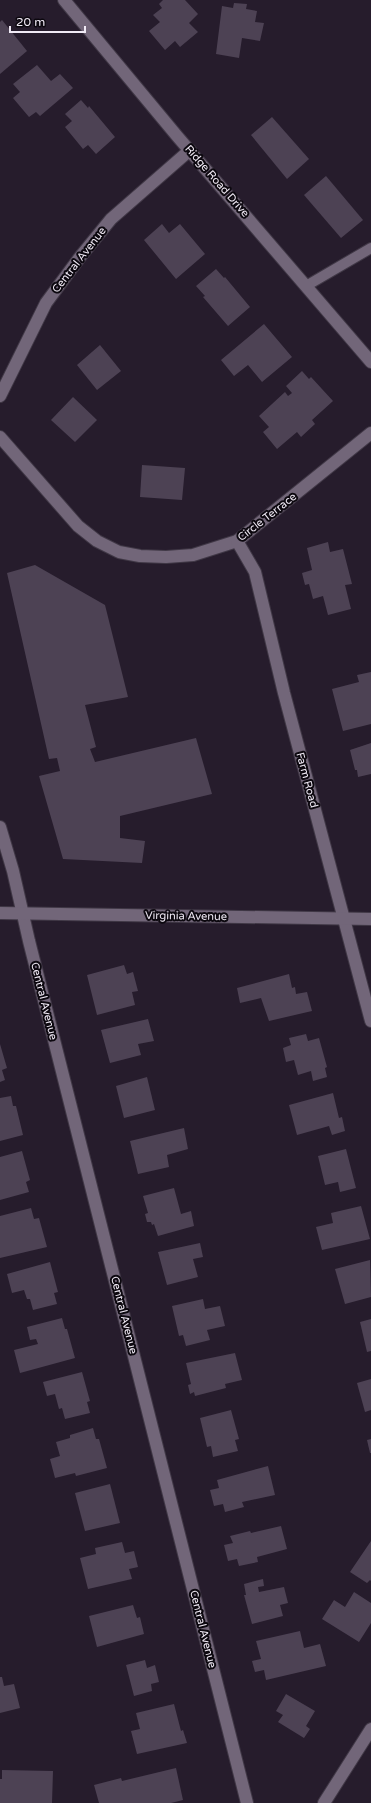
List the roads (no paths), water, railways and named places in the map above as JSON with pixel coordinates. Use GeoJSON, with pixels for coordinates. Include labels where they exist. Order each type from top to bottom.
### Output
{"type":"FeatureCollection","features":[{"type":"Feature","properties":{"kind":"street","name":"Ridge Road Drive"},"geometry":{"type":"LineString","coordinates":[[64,0],[371,362]]}},
{"type":"Feature","properties":{"kind":"street","name":"Central Avenue"},"geometry":{"type":"LineString","coordinates":[[0,396],[46,303],[80,257],[111,219],[190,150]]}},
{"type":"Feature","properties":{"kind":"street","name":"Circle Terrace"},"geometry":{"type":"LineString","coordinates":[[0,437],[78,526],[97,541],[119,552],[140,556],[166,557],[193,554],[237,541],[371,433]]}},
{"type":"Feature","properties":{"kind":"street","name":"Farm Road"},"geometry":{"type":"LineString","coordinates":[[237,541],[254,572],[371,1020]]}},
{"type":"Feature","properties":{"kind":"street","name":"Central Avenue"},"geometry":{"type":"LineString","coordinates":[[0,828],[23,913],[247,1803]]}},
{"type":"Feature","properties":{"kind":"street","name":"Virginia Avenue"},"geometry":{"type":"LineString","coordinates":[[0,913],[371,919]]}},
{"type":"Feature","properties":{"kind":"street"},"geometry":{"type":"LineString","coordinates":[[324,1803],[371,1728]]}},
{"type":"Feature","properties":{"kind":"lane"},"geometry":{"type":"LineString","coordinates":[[306,286],[371,248]]}}]}
